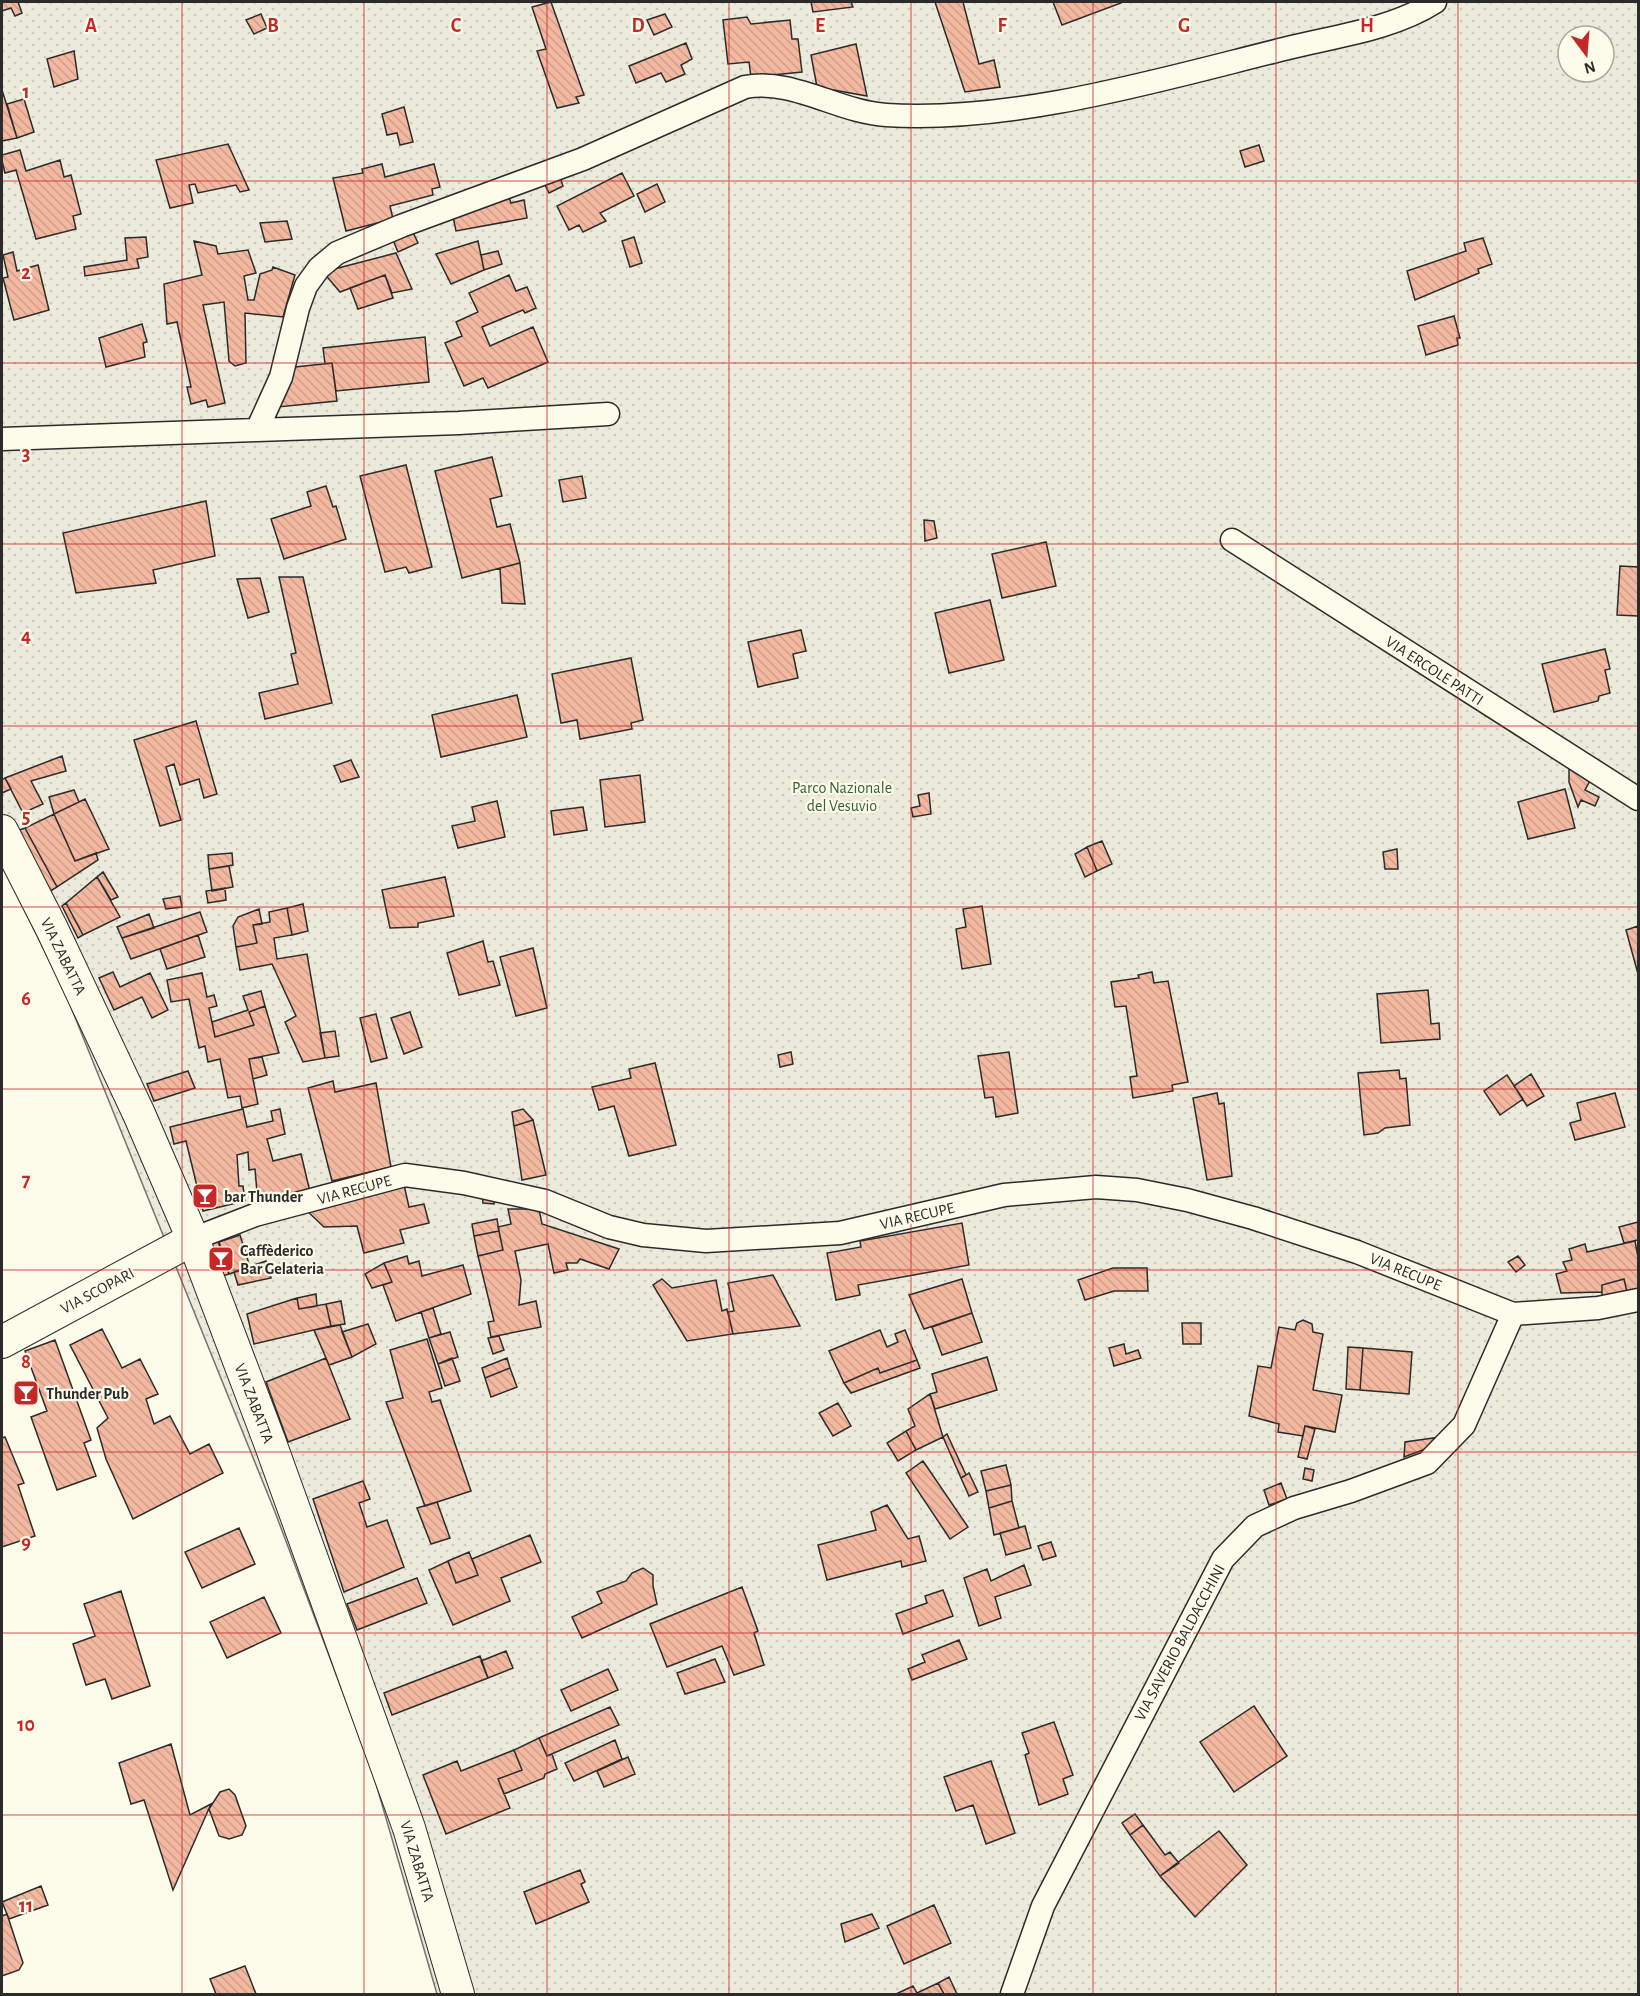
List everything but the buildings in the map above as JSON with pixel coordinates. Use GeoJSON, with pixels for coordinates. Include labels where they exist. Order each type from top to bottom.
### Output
{"type":"FeatureCollection","features":[{"type":"Feature","properties":{"kind":"street"},"geometry":{"type":"LineString","coordinates":[[257,430],[283,369],[298,308],[306,286],[319,268],[338,253],[401,226],[583,159],[730,92],[757,85],[771,86],[861,111],[884,115],[999,110],[1100,93],[1170,77],[1382,24],[1421,10],[1435,2]]}},
{"type":"Feature","properties":{"kind":"street"},"geometry":{"type":"LineString","coordinates":[[2,439],[459,423],[608,414]]}},
{"type":"Feature","properties":{"kind":"street","name":"VIA ERCOLE PATTI"},"geometry":{"type":"LineString","coordinates":[[1232,540],[1638,799]]}},
{"type":"Feature","properties":{"kind":"street","name":"VIA ZABATTA"},"geometry":{"type":"LineString","coordinates":[[2,831],[52,929],[193,1239],[273,1450],[409,1828],[458,1995]]}},
{"type":"Feature","properties":{"kind":"street","name":"VIA RECUPE"},"geometry":{"type":"LineString","coordinates":[[193,1239],[255,1215],[405,1175],[464,1184],[544,1201],[609,1227],[643,1235],[706,1241],[840,1233],[1004,1195],[1096,1187],[1137,1190],[1253,1218],[1357,1252],[1513,1314],[1598,1308],[1638,1300]]}},
{"type":"Feature","properties":{"kind":"street","name":"VIA SCOPARI"},"geometry":{"type":"LineString","coordinates":[[2,1342],[193,1239]]}},
{"type":"Feature","properties":{"kind":"street","name":"VIA SAVERIO BALDACCHINI"},"geometry":{"type":"LineString","coordinates":[[1012,1995],[1043,1906],[1223,1559],[1255,1526],[1294,1508],[1351,1491],[1427,1463],[1464,1425],[1513,1314]]}},
{"type":"Feature","properties":{"kind":"green space","name":"Parco Nazionale del Vesuvio"},"geometry":{"type":"Polygon","coordinates":[[[2,2],[1638,2],[1638,1994],[437,1994],[372,1770],[275,1512],[64,990],[2,865],[2,2]]]}},
{"type":"Feature","properties":{"kind":"place","name":"bar Thunder"},"geometry":{"type":"Point","coordinates":[205,1196]}},
{"type":"Feature","properties":{"kind":"place","name":"Caffèderico Bar Gelateria"},"geometry":{"type":"Point","coordinates":[221,1259]}},
{"type":"Feature","properties":{"kind":"place","name":"Thunder Pub"},"geometry":{"type":"Point","coordinates":[26,1393]}}]}
